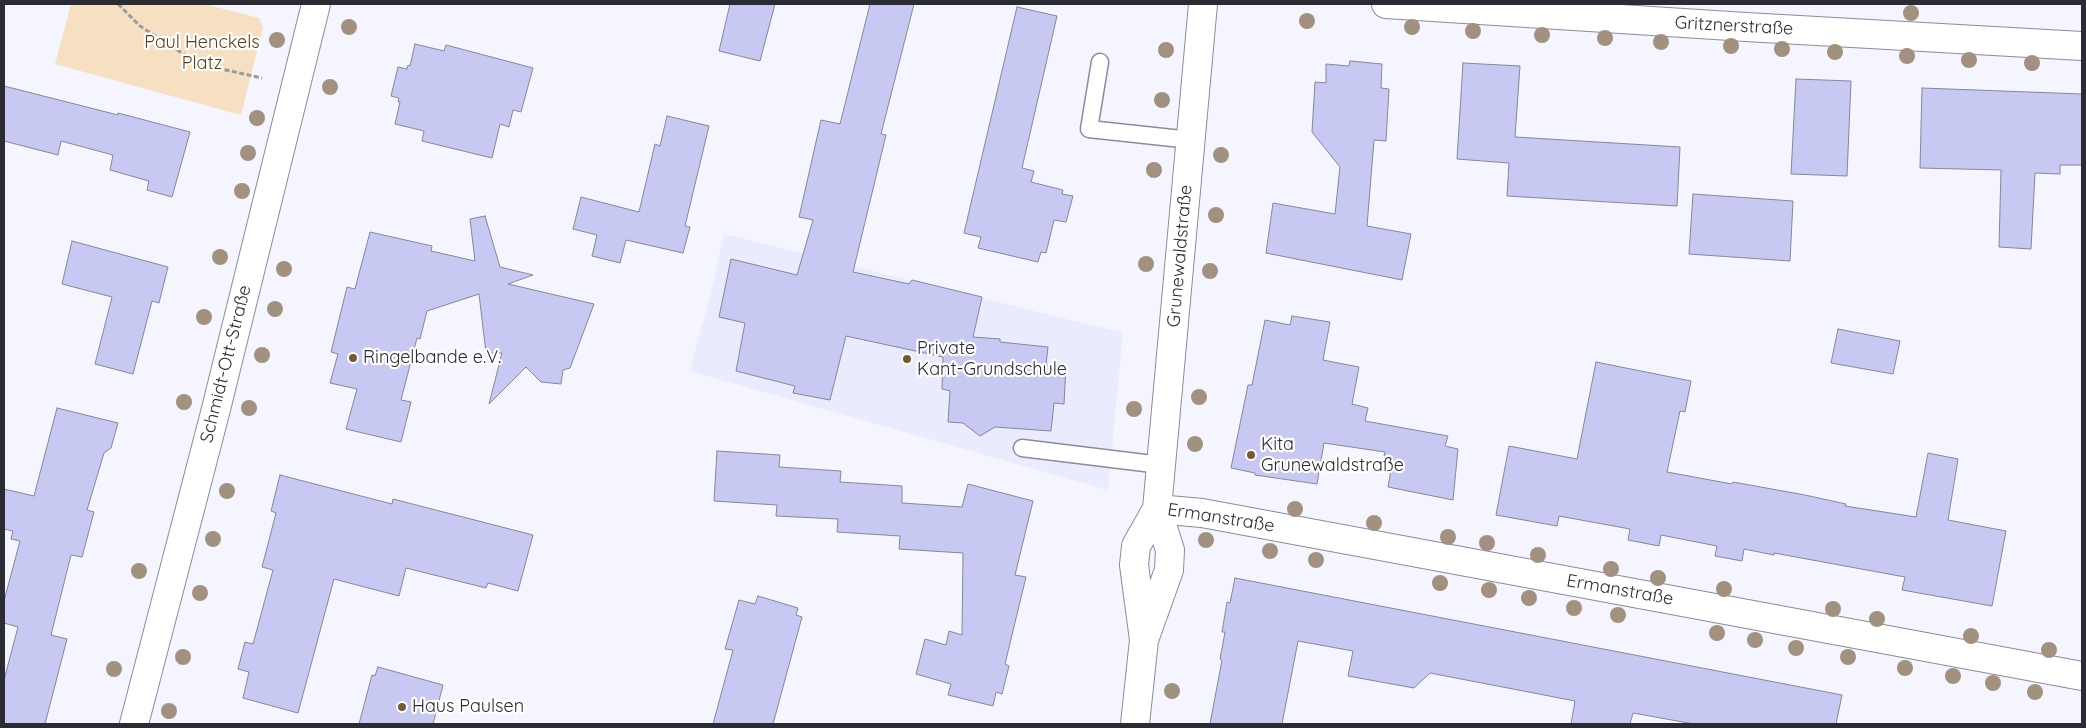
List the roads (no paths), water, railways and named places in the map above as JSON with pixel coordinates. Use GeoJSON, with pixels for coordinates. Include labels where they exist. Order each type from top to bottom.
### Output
{"type":"FeatureCollection","features":[{"type":"Feature","properties":{"kind":"street","name":"Schmidt-Ott-Straße"},"geometry":{"type":"LineString","coordinates":[[134,724],[316,4]]}},
{"type":"Feature","properties":{"kind":"street","name":"Grunewaldstraße"},"geometry":{"type":"LineString","coordinates":[[1136,724],[1144,640],[1169,570],[1170,550],[1157,508],[1203,4]]}},
{"type":"Feature","properties":{"kind":"street","name":"Gritznerstraße"},"geometry":{"type":"LineString","coordinates":[[1386,4],[2082,46]]}},
{"type":"Feature","properties":{"kind":"street","name":"Ermanstraße"},"geometry":{"type":"LineString","coordinates":[[1157,508],[1202,513],[2082,676]]}},
{"type":"Feature","properties":{"kind":"lane"},"geometry":{"type":"LineString","coordinates":[[1100,62],[1089,129],[1191,140]]}},
{"type":"Feature","properties":{"kind":"lane"},"geometry":{"type":"LineString","coordinates":[[1022,448],[1160,466]]}},
{"type":"Feature","properties":{"kind":"place","name":"Ringelbande e.V."},"geometry":{"type":"Point","coordinates":[353,358]}},
{"type":"Feature","properties":{"kind":"place","name":"Private Kant-Grundschule"},"geometry":{"type":"Point","coordinates":[907,359]}},
{"type":"Feature","properties":{"kind":"place","name":"Kita Grunewaldstraße"},"geometry":{"type":"Point","coordinates":[1251,455]}},
{"type":"Feature","properties":{"kind":"place","name":"Haus Paulsen"},"geometry":{"type":"Point","coordinates":[402,707]}},
{"type":"Feature","properties":{"kind":"park label","name":"Paul Henckels Platz"},"geometry":{"type":"Point","coordinates":[202,53]}}]}
